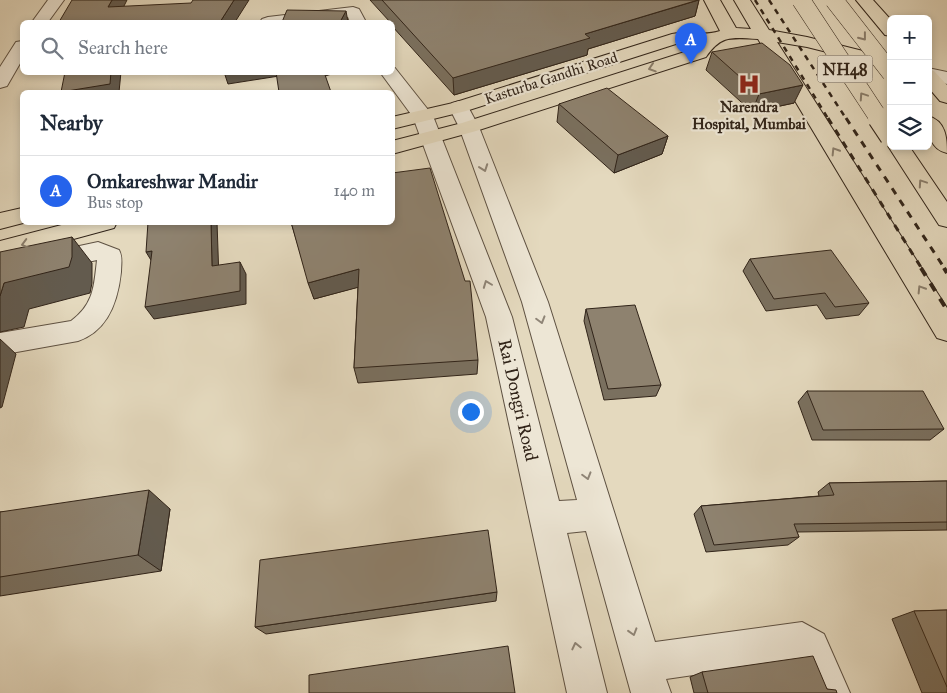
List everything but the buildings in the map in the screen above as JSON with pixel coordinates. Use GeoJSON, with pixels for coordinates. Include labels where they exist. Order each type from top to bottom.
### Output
{"type":"FeatureCollection","features":[{"type":"Feature","properties":{"kind":"main road","name":"NH48"},"geometry":{"type":"LineString","coordinates":[[801,0],[887,130]]}},
{"type":"Feature","properties":{"kind":"main road","name":"NH48"},"geometry":{"type":"LineString","coordinates":[[834,0],[887,68]]}},
{"type":"Feature","properties":{"kind":"main road"},"geometry":{"type":"LineString","coordinates":[[864,0],[887,26]]}},
{"type":"Feature","properties":{"kind":"main road"},"geometry":{"type":"LineString","coordinates":[[715,4],[751,16],[807,42],[887,62]]}},
{"type":"Feature","properties":{"kind":"main road"},"geometry":{"type":"LineString","coordinates":[[715,4],[730,33]]}},
{"type":"Feature","properties":{"kind":"main road"},"geometry":{"type":"LineString","coordinates":[[395,146],[428,127],[700,53],[709,40],[730,33],[751,16]]}},
{"type":"Feature","properties":{"kind":"main road"},"geometry":{"type":"LineString","coordinates":[[751,16],[947,330]]}},
{"type":"Feature","properties":{"kind":"main road"},"geometry":{"type":"LineString","coordinates":[[932,79],[947,97]]}},
{"type":"Feature","properties":{"kind":"main road"},"geometry":{"type":"LineString","coordinates":[[395,123],[428,127]]}},
{"type":"Feature","properties":{"kind":"main road"},"geometry":{"type":"LineString","coordinates":[[932,127],[947,147]]}},
{"type":"Feature","properties":{"kind":"main road"},"geometry":{"type":"LineString","coordinates":[[901,150],[947,219]]}},
{"type":"Feature","properties":{"kind":"main road"},"geometry":{"type":"LineString","coordinates":[[0,221],[20,216]]}},
{"type":"Feature","properties":{"kind":"main road"},"geometry":{"type":"LineString","coordinates":[[0,250],[95,225]]}},
{"type":"Feature","properties":{"kind":"street"},"geometry":{"type":"LineString","coordinates":[[41,20],[56,0]]}},
{"type":"Feature","properties":{"kind":"street"},"geometry":{"type":"LineString","coordinates":[[285,20],[353,12],[357,20]]}},
{"type":"Feature","properties":{"kind":"street"},"geometry":{"type":"LineString","coordinates":[[0,82],[20,51]]}},
{"type":"Feature","properties":{"kind":"street","name":"Rai Dongri Road"},"geometry":{"type":"LineString","coordinates":[[390,75],[428,127],[499,317],[587,693]]}},
{"type":"Feature","properties":{"kind":"street"},"geometry":{"type":"LineString","coordinates":[[932,75],[947,78]]}},
{"type":"Feature","properties":{"kind":"street"},"geometry":{"type":"LineString","coordinates":[[464,117],[535,302],[647,678],[802,641],[811,647],[830,693]]}},
{"type":"Feature","properties":{"kind":"street"},"geometry":{"type":"LineString","coordinates":[[0,272],[98,251],[110,256],[104,301],[90,323],[78,330],[0,344]]}},
{"type":"Feature","properties":{"kind":"street"},"geometry":{"type":"LineString","coordinates":[[546,519],[598,514]]}},
{"type":"Feature","properties":{"kind":"railway"},"geometry":{"type":"LineString","coordinates":[[755,0],[829,120]]}},
{"type":"Feature","properties":{"kind":"railway"},"geometry":{"type":"LineString","coordinates":[[769,0],[847,120]]}},
{"type":"Feature","properties":{"kind":"railway"},"geometry":{"type":"LineString","coordinates":[[828,118],[922,269]]}},
{"type":"Feature","properties":{"kind":"railway"},"geometry":{"type":"LineString","coordinates":[[846,118],[945,269]]}},
{"type":"Feature","properties":{"kind":"railway"},"geometry":{"type":"LineString","coordinates":[[921,268],[947,310]]}},
{"type":"Feature","properties":{"kind":"railway"},"geometry":{"type":"LineString","coordinates":[[944,268],[947,273]]}},
{"type":"Feature","properties":{"kind":"place","name":"Omkareshwar Mandir"},"geometry":{"type":"Point","coordinates":[691,64]}},
{"type":"Feature","properties":{"kind":"place","name":"Narendra Hospital, Mumbai"},"geometry":{"type":"Point","coordinates":[749,84]}}]}
